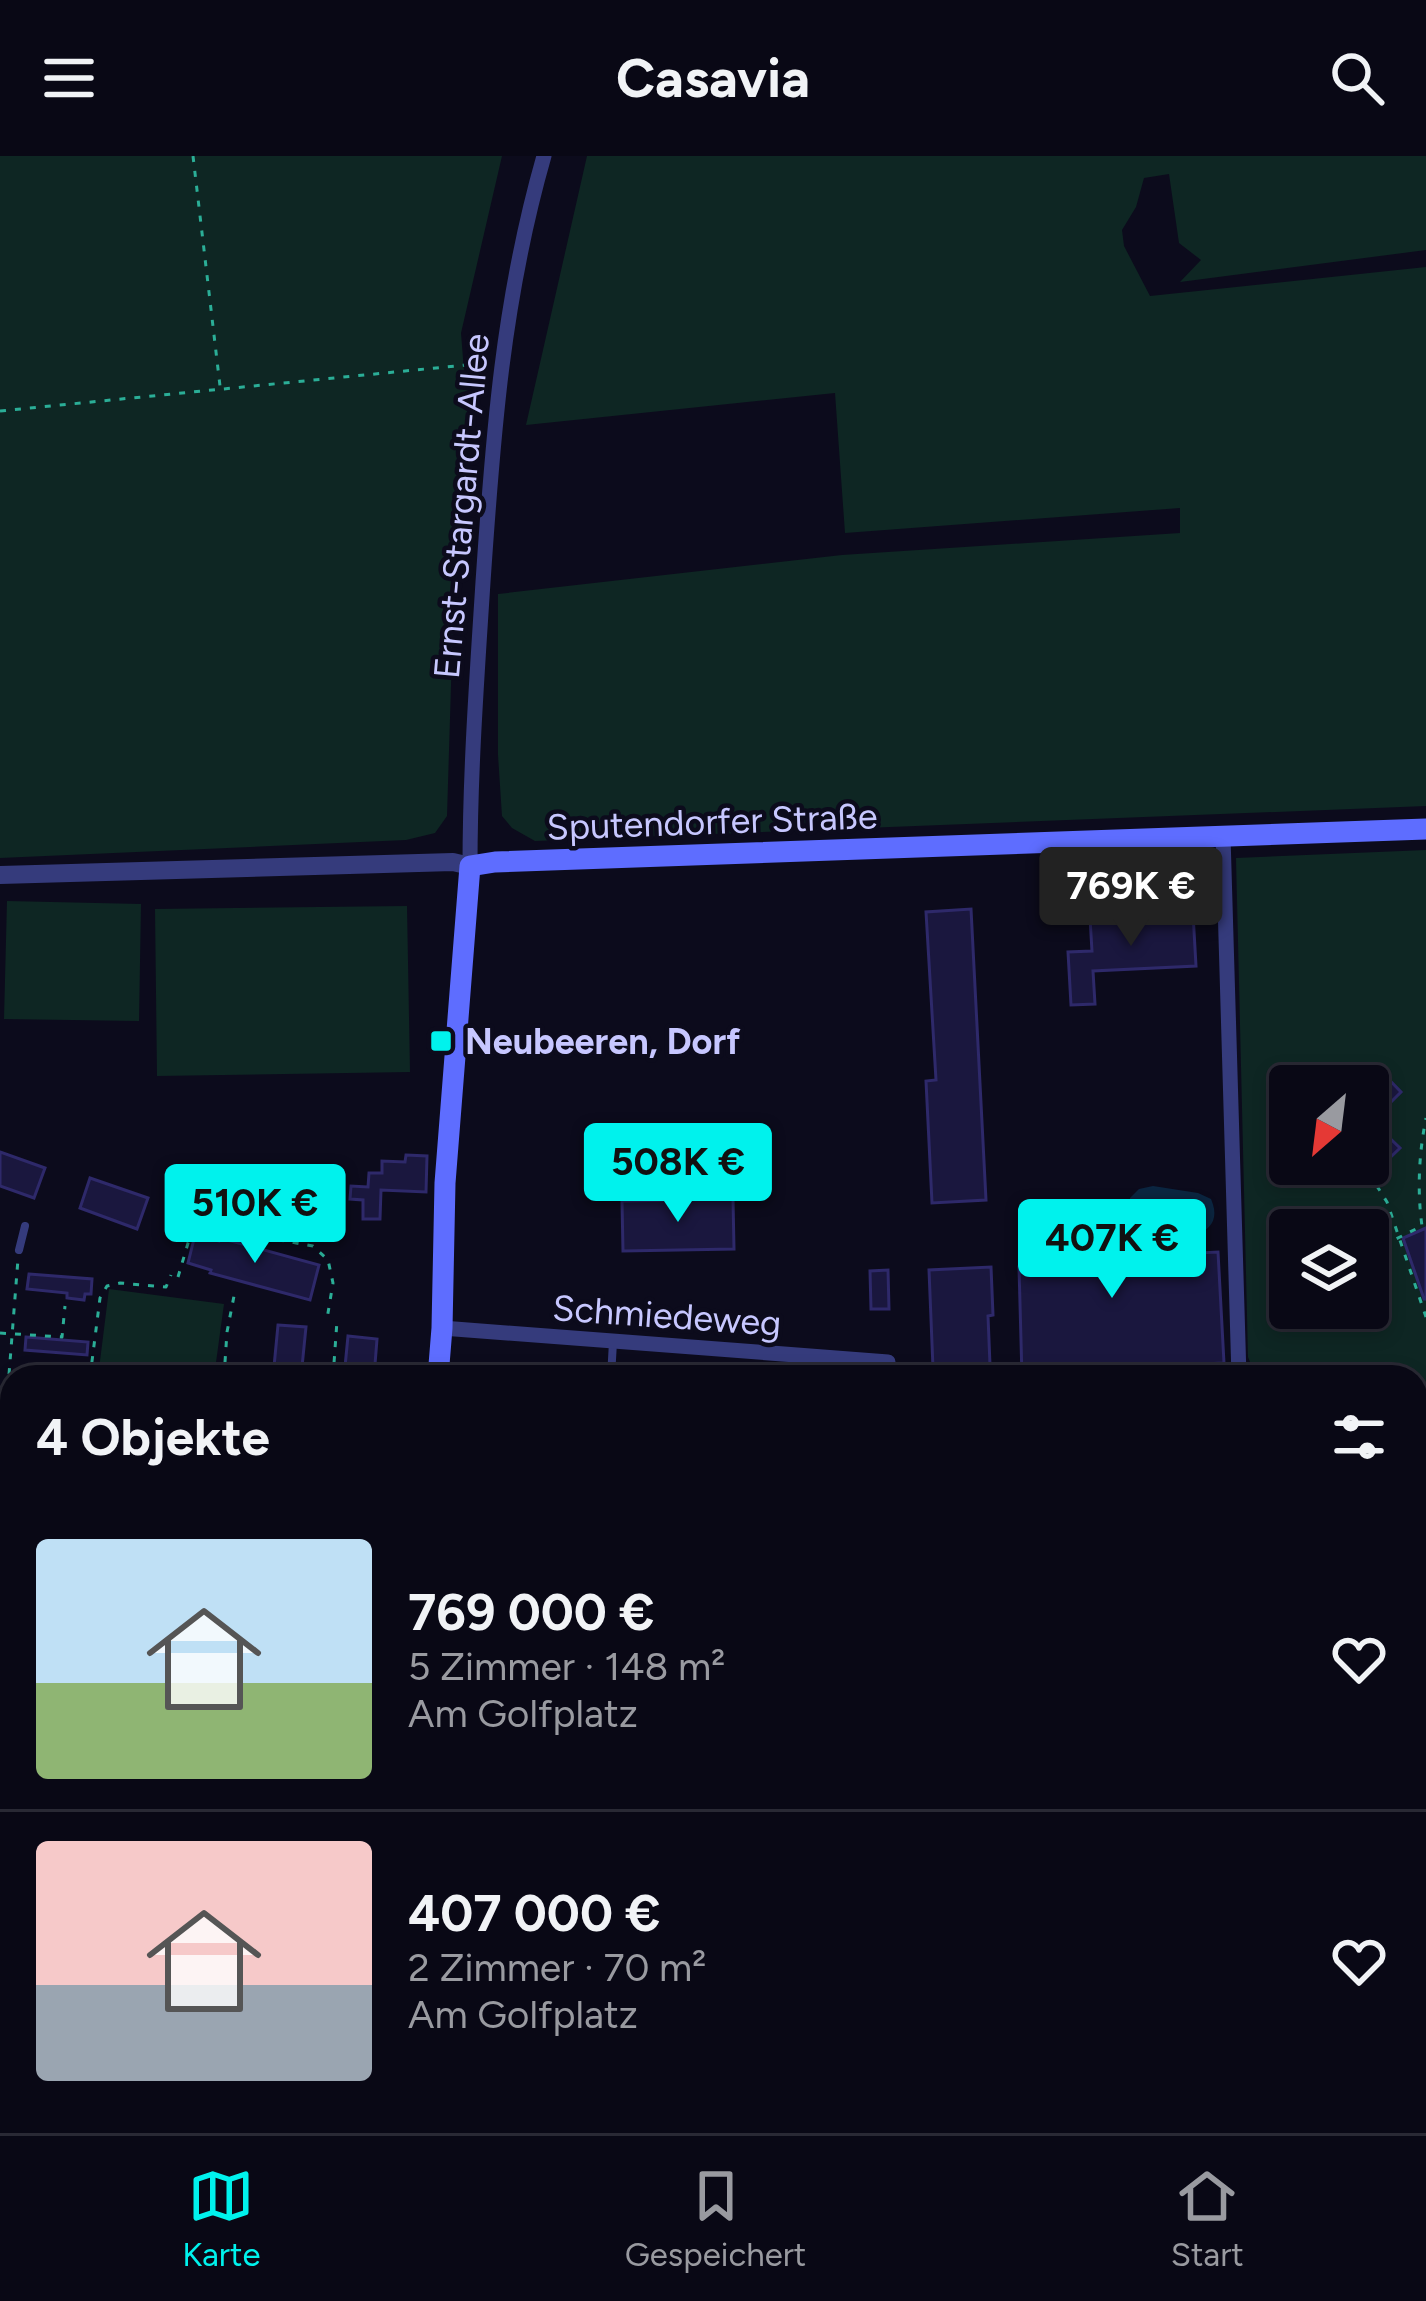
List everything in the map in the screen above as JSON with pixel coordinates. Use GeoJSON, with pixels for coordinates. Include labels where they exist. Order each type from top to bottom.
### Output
{"type":"FeatureCollection","features":[{"type":"Feature","properties":{"kind":"main road","name":"Sputendorfer Straße"},"geometry":{"type":"LineString","coordinates":[[470,866],[1426,829]]}},
{"type":"Feature","properties":{"kind":"main road"},"geometry":{"type":"LineString","coordinates":[[439,1365],[446,1184],[470,866]]}},
{"type":"Feature","properties":{"kind":"street","name":"Ernst-Stargardt-Allee"},"geometry":{"type":"LineString","coordinates":[[470,866],[474,734],[500,364],[516,262],[544,156]]}},
{"type":"Feature","properties":{"kind":"street"},"geometry":{"type":"LineString","coordinates":[[1223,836],[1239,1365]]}},
{"type":"Feature","properties":{"kind":"street","name":"Sputendorfer Straße"},"geometry":{"type":"LineString","coordinates":[[0,874],[453,862],[470,866]]}},
{"type":"Feature","properties":{"kind":"street","name":"Schmiedeweg"},"geometry":{"type":"LineString","coordinates":[[442,1328],[888,1362]]}},
{"type":"Feature","properties":{"kind":"lane"},"geometry":{"type":"LineString","coordinates":[[19,1250],[26,1226]]}},
{"type":"Feature","properties":{"kind":"lane"},"geometry":{"type":"LineString","coordinates":[[612,1365],[613,1341]]}},
{"type":"Feature","properties":{"kind":"path"},"geometry":{"type":"LineString","coordinates":[[193,156],[220,388]]}},
{"type":"Feature","properties":{"kind":"path"},"geometry":{"type":"LineString","coordinates":[[0,410],[500,364]]}},
{"type":"Feature","properties":{"kind":"path"},"geometry":{"type":"LineString","coordinates":[[1389,1242],[1422,1226],[1419,1185],[1426,1118]]}},
{"type":"Feature","properties":{"kind":"path"},"geometry":{"type":"LineString","coordinates":[[1376,1185],[1387,1202],[1426,1317]]}},
{"type":"Feature","properties":{"kind":"path"},"geometry":{"type":"LineString","coordinates":[[164,1299],[191,1232],[206,1227],[313,1246],[328,1260],[333,1283],[327,1319]]}},
{"type":"Feature","properties":{"kind":"path"},"geometry":{"type":"LineString","coordinates":[[9,1365],[19,1250]]}},
{"type":"Feature","properties":{"kind":"path"},"geometry":{"type":"LineString","coordinates":[[92,1365],[100,1298],[107,1286],[166,1287]]}},
{"type":"Feature","properties":{"kind":"path"},"geometry":{"type":"LineString","coordinates":[[225,1365],[234,1296]]}},
{"type":"Feature","properties":{"kind":"path"},"geometry":{"type":"LineString","coordinates":[[0,1333],[62,1337],[65,1306]]}},
{"type":"Feature","properties":{"kind":"path"},"geometry":{"type":"LineString","coordinates":[[334,1365],[337,1321]]}},
{"type":"Feature","properties":{"kind":"green space"},"geometry":{"type":"Polygon","coordinates":[[[0,156],[502,156],[461,333],[469,393],[454,588],[447,816],[435,833],[406,840],[0,858],[0,156]]]}},
{"type":"Feature","properties":{"kind":"green space"},"geometry":{"type":"Polygon","coordinates":[[[587,156],[1426,156],[1426,250],[1180,282],[1201,260],[1179,243],[1169,174],[1144,178],[1136,207],[1122,230],[1124,246],[1150,296],[1426,267],[1426,806],[535,841],[512,828],[502,816],[498,755],[498,594],[842,555],[1180,533],[1180,508],[845,533],[835,393],[526,425],[587,156]]]}},
{"type":"Feature","properties":{"kind":"green space"},"geometry":{"type":"Polygon","coordinates":[[[1426,850],[1426,1365],[1251,1365],[1236,858],[1426,850]]]}},
{"type":"Feature","properties":{"kind":"green space"},"geometry":{"type":"Polygon","coordinates":[[[7,901],[141,904],[139,1021],[4,1019],[7,901]]]}},
{"type":"Feature","properties":{"kind":"green space"},"geometry":{"type":"Polygon","coordinates":[[[407,906],[410,1072],[157,1076],[155,909],[407,906]]]}},
{"type":"Feature","properties":{"kind":"green space"},"geometry":{"type":"Polygon","coordinates":[[[109,1289],[224,1304],[216,1365],[100,1365],[109,1289]]]}},
{"type":"Feature","properties":{"kind":"water"},"geometry":{"type":"Polygon","coordinates":[[[1153,1186],[1211,1199],[1210,1226],[1186,1237],[1144,1232],[1131,1213],[1130,1198],[1139,1189],[1153,1186]]]}},
{"type":"Feature","properties":{"kind":"building"},"geometry":{"type":"Polygon","coordinates":[[[971,909],[986,1200],[932,1203],[926,1081],[936,1080],[926,912],[971,909]]]}},
{"type":"Feature","properties":{"kind":"building"},"geometry":{"type":"Polygon","coordinates":[[[1193,913],[1196,966],[1093,971],[1095,1004],[1071,1005],[1068,952],[1092,951],[1090,918],[1193,913]]]}},
{"type":"Feature","properties":{"kind":"building"},"geometry":{"type":"Polygon","coordinates":[[[1389,1080],[1401,1092],[1389,1104],[1389,1080]]]}},
{"type":"Feature","properties":{"kind":"building"},"geometry":{"type":"Polygon","coordinates":[[[1389,1137],[1400,1148],[1389,1159],[1389,1137]]]}},
{"type":"Feature","properties":{"kind":"building"},"geometry":{"type":"Polygon","coordinates":[[[0,1152],[45,1168],[34,1198],[0,1186],[0,1152]]]}},
{"type":"Feature","properties":{"kind":"building"},"geometry":{"type":"Polygon","coordinates":[[[406,1155],[427,1156],[426,1192],[381,1190],[380,1219],[363,1219],[363,1200],[350,1199],[351,1186],[368,1187],[369,1173],[382,1173],[382,1161],[405,1162],[406,1155]]]}},
{"type":"Feature","properties":{"kind":"building"},"geometry":{"type":"Polygon","coordinates":[[[90,1178],[148,1198],[137,1229],[80,1208],[90,1178]]]}},
{"type":"Feature","properties":{"kind":"building"},"geometry":{"type":"Polygon","coordinates":[[[733,1199],[734,1249],[623,1251],[622,1201],[733,1199]]]}},
{"type":"Feature","properties":{"kind":"building"},"geometry":{"type":"Polygon","coordinates":[[[1112,1202],[1114,1257],[1218,1252],[1224,1363],[1022,1365],[1019,1267],[1028,1267],[1026,1213],[1055,1212],[1054,1204],[1112,1202]]]}},
{"type":"Feature","properties":{"kind":"building"},"geometry":{"type":"Polygon","coordinates":[[[1426,1228],[1426,1299],[1424,1299],[1403,1238],[1426,1228]]]}},
{"type":"Feature","properties":{"kind":"building"},"geometry":{"type":"Polygon","coordinates":[[[195,1235],[319,1265],[310,1300],[188,1263],[195,1235]]]}},
{"type":"Feature","properties":{"kind":"building"},"geometry":{"type":"Polygon","coordinates":[[[991,1267],[990,1365],[933,1365],[929,1270],[991,1267]]]}},
{"type":"Feature","properties":{"kind":"building"},"geometry":{"type":"Polygon","coordinates":[[[888,1270],[889,1309],[871,1309],[870,1271],[888,1270]]]}},
{"type":"Feature","properties":{"kind":"building"},"geometry":{"type":"Polygon","coordinates":[[[29,1274],[92,1279],[91,1294],[85,1294],[84,1300],[67,1298],[67,1293],[27,1289],[29,1274]]]}},
{"type":"Feature","properties":{"kind":"building"},"geometry":{"type":"Polygon","coordinates":[[[278,1325],[306,1327],[302,1365],[274,1365],[278,1325]]]}},
{"type":"Feature","properties":{"kind":"building"},"geometry":{"type":"Polygon","coordinates":[[[348,1336],[377,1339],[375,1365],[345,1365],[348,1336]]]}},
{"type":"Feature","properties":{"kind":"building"},"geometry":{"type":"Polygon","coordinates":[[[26,1337],[88,1342],[87,1355],[25,1350],[26,1337]]]}},
{"type":"Feature","properties":{"kind":"place","name":"Neubeeren, Dorf"},"geometry":{"type":"Point","coordinates":[441,1041]}}]}
